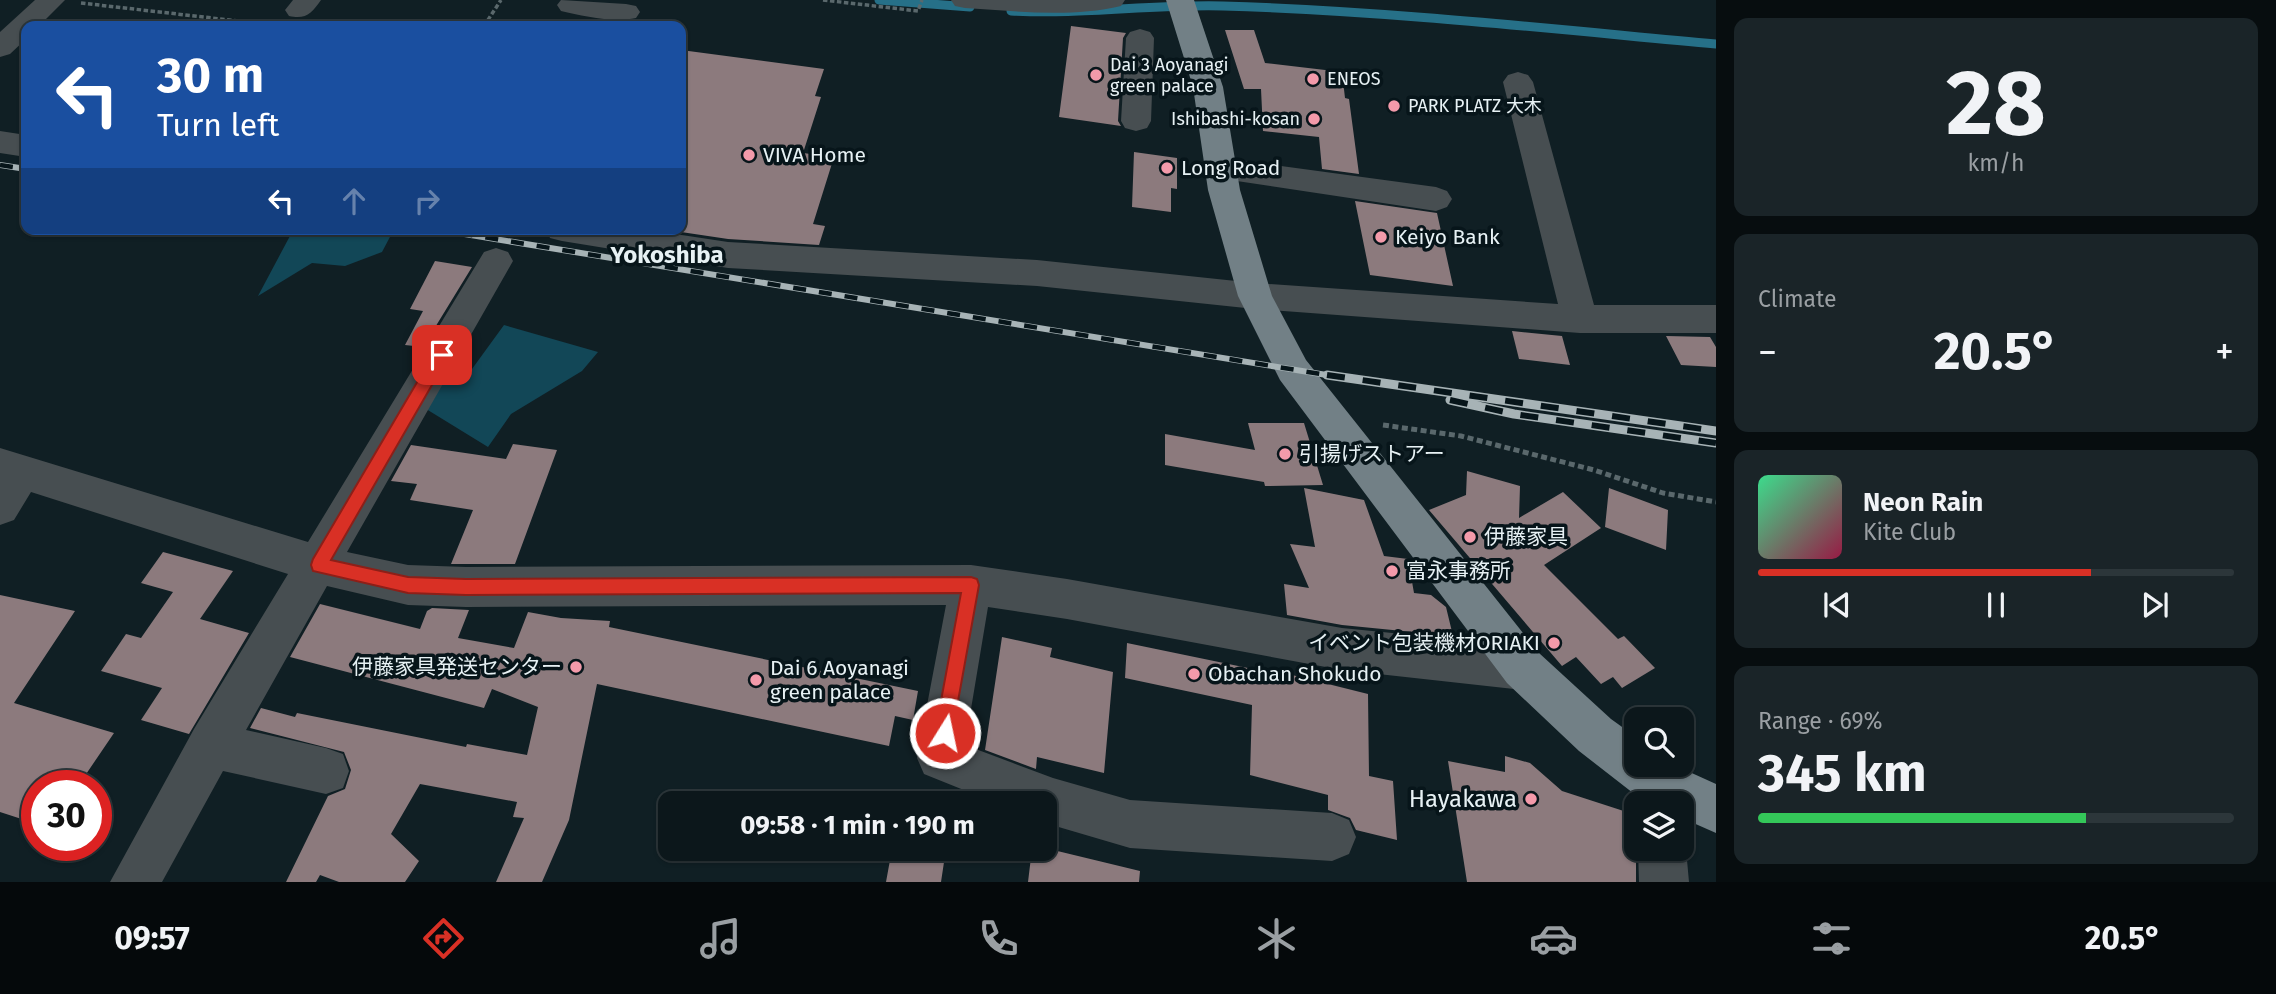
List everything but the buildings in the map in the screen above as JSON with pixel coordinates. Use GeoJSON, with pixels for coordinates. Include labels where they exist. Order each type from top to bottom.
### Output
{"type":"FeatureCollection","features":[{"type":"Feature","properties":{"kind":"main road"},"geometry":{"type":"LineString","coordinates":[[1180,0],[1208,86],[1224,190],[1255,296],[1293,370],[1523,668],[1658,791]]}},
{"type":"Feature","properties":{"kind":"main road"},"geometry":{"type":"LineString","coordinates":[[1694,803],[1716,809]]}},
{"type":"Feature","properties":{"kind":"street"},"geometry":{"type":"LineString","coordinates":[[965,0],[1054,5],[1111,0]]}},
{"type":"Feature","properties":{"kind":"street"},"geometry":{"type":"LineString","coordinates":[[34,21],[60,1]]}},
{"type":"Feature","properties":{"kind":"street"},"geometry":{"type":"LineString","coordinates":[[570,5],[626,13]]}},
{"type":"Feature","properties":{"kind":"street"},"geometry":{"type":"LineString","coordinates":[[0,48],[21,32]]}},
{"type":"Feature","properties":{"kind":"street"},"geometry":{"type":"LineString","coordinates":[[1136,121],[1140,38]]}},
{"type":"Feature","properties":{"kind":"street"},"geometry":{"type":"LineString","coordinates":[[1518,82],[1580,319]]}},
{"type":"Feature","properties":{"kind":"street"},"geometry":{"type":"LineString","coordinates":[[0,142],[21,145]]}},
{"type":"Feature","properties":{"kind":"street"},"geometry":{"type":"LineString","coordinates":[[1221,169],[1436,199]]}},
{"type":"Feature","properties":{"kind":"street"},"geometry":{"type":"LineString","coordinates":[[600,235],[728,255],[1037,273],[1255,296],[1580,319],[1716,319]]}},
{"type":"Feature","properties":{"kind":"street"},"geometry":{"type":"LineString","coordinates":[[135,882],[211,745],[496,261]]}},
{"type":"Feature","properties":{"kind":"street"},"geometry":{"type":"LineString","coordinates":[[0,508],[10,469],[319,565],[408,585],[971,585],[1067,599],[1342,649],[1523,668]]}},
{"type":"Feature","properties":{"kind":"street"},"geometry":{"type":"LineString","coordinates":[[971,585],[940,758],[1053,802],[1130,824],[1332,837]]}},
{"type":"Feature","properties":{"kind":"street"},"geometry":{"type":"LineString","coordinates":[[211,745],[326,771]]}},
{"type":"Feature","properties":{"kind":"street"},"geometry":{"type":"LineString","coordinates":[[1663,861],[1664,882]]}},
{"type":"Feature","properties":{"kind":"path"},"geometry":{"type":"LineString","coordinates":[[487,21],[501,0]]}},
{"type":"Feature","properties":{"kind":"path"},"geometry":{"type":"LineString","coordinates":[[823,0],[918,11],[922,0]]}},
{"type":"Feature","properties":{"kind":"path"},"geometry":{"type":"LineString","coordinates":[[60,1],[230,21]]}},
{"type":"Feature","properties":{"kind":"path"},"geometry":{"type":"LineString","coordinates":[[1330,418],[1461,436],[1594,470],[1663,493],[1716,502]]}},
{"type":"Feature","properties":{"kind":"shaded area"},"geometry":{"type":"Polygon","coordinates":[[[290,235],[391,235],[382,252],[345,266],[312,263],[258,296],[290,235]]]}},
{"type":"Feature","properties":{"kind":"shaded area"},"geometry":{"type":"Polygon","coordinates":[[[504,325],[598,352],[582,371],[511,414],[488,447],[418,404],[445,367],[472,369],[504,325]]]}},
{"type":"Feature","properties":{"kind":"waterway"},"geometry":{"type":"LineString","coordinates":[[879,0],[970,7]]}},
{"type":"Feature","properties":{"kind":"waterway"},"geometry":{"type":"LineString","coordinates":[[1011,11],[1064,12],[1196,6],[1285,8],[1470,21],[1716,44]]}},
{"type":"Feature","properties":{"kind":"railway"},"geometry":{"type":"LineString","coordinates":[[0,165],[21,168]]}},
{"type":"Feature","properties":{"kind":"railway"},"geometry":{"type":"LineString","coordinates":[[471,235],[1339,377]]}},
{"type":"Feature","properties":{"kind":"railway"},"geometry":{"type":"LineString","coordinates":[[1327,375],[1716,431]]}},
{"type":"Feature","properties":{"kind":"railway"},"geometry":{"type":"LineString","coordinates":[[1450,400],[1514,414],[1716,443]]}},
{"type":"Feature","properties":{"kind":"place","name":"Dai 3 Aoyanagi green palace"},"geometry":{"type":"Point","coordinates":[1096,75]}},
{"type":"Feature","properties":{"kind":"place","name":"ENEOS"},"geometry":{"type":"Point","coordinates":[1313,79]}},
{"type":"Feature","properties":{"kind":"place","name":"PARK PLATZ 大木"},"geometry":{"type":"Point","coordinates":[1394,106]}},
{"type":"Feature","properties":{"kind":"place","name":"Ishibashi-kosan"},"geometry":{"type":"Point","coordinates":[1314,119]}},
{"type":"Feature","properties":{"kind":"place","name":"VIVA Home"},"geometry":{"type":"Point","coordinates":[749,155]}},
{"type":"Feature","properties":{"kind":"place","name":"Long Road"},"geometry":{"type":"Point","coordinates":[1167,168]}},
{"type":"Feature","properties":{"kind":"place","name":"Keiyo Bank"},"geometry":{"type":"Point","coordinates":[1381,237]}},
{"type":"Feature","properties":{"kind":"place","name":"引揚げストアー"},"geometry":{"type":"Point","coordinates":[1285,454]}},
{"type":"Feature","properties":{"kind":"place","name":"伊藤家具"},"geometry":{"type":"Point","coordinates":[1470,537]}},
{"type":"Feature","properties":{"kind":"place","name":"富永事務所"},"geometry":{"type":"Point","coordinates":[1392,571]}},
{"type":"Feature","properties":{"kind":"place","name":"イベント包装機材ORIAKI"},"geometry":{"type":"Point","coordinates":[1554,643]}},
{"type":"Feature","properties":{"kind":"place","name":"伊藤家具発送センター"},"geometry":{"type":"Point","coordinates":[576,667]}},
{"type":"Feature","properties":{"kind":"place","name":"Obachan Shokudo"},"geometry":{"type":"Point","coordinates":[1194,674]}},
{"type":"Feature","properties":{"kind":"place","name":"Dai 6 Aoyanagi green palace"},"geometry":{"type":"Point","coordinates":[756,680]}},
{"type":"Feature","properties":{"kind":"place","name":"Hayakawa"},"geometry":{"type":"Point","coordinates":[1531,799]}},
{"type":"Feature","properties":{"kind":"district","name":"Yokoshiba"},"geometry":{"type":"Point","coordinates":[667,255]}},
{"type":"Feature","properties":{"kind":"route"},"geometry":{"type":"LineString","coordinates":[[442,355],[319,565],[408,585],[466,587],[971,585],[945,733]]}}]}
